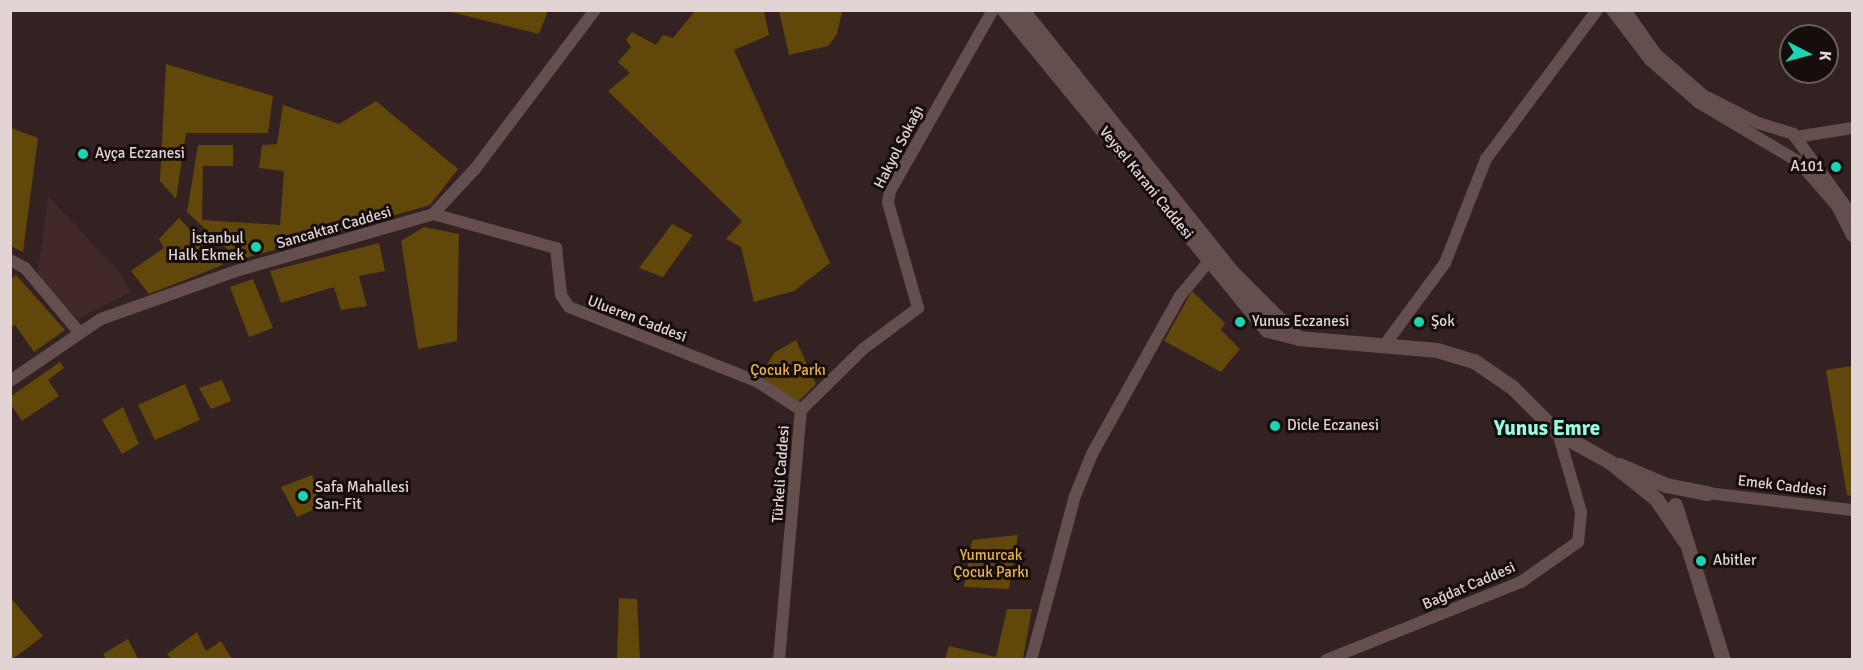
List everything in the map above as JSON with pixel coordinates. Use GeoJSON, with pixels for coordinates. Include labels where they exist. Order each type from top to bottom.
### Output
{"type":"FeatureCollection","features":[{"type":"Feature","properties":{"kind":"main road","name":"Veysel Karani Caddesi"},"geometry":{"type":"LineString","coordinates":[[1004,10],[1173,213],[1213,257]]}},
{"type":"Feature","properties":{"kind":"main road","name":"Veysel Karani Caddesi"},"geometry":{"type":"LineString","coordinates":[[1022,10],[1267,330],[1298,338],[1386,343],[1437,350],[1474,362],[1512,387],[1558,433],[1668,497]]}},
{"type":"Feature","properties":{"kind":"main road"},"geometry":{"type":"LineString","coordinates":[[1707,493],[1668,497],[1723,660]]}},
{"type":"Feature","properties":{"kind":"street"},"geometry":{"type":"LineString","coordinates":[[433,214],[475,169],[594,10]]}},
{"type":"Feature","properties":{"kind":"street","name":"Hakyol Sokağı"},"geometry":{"type":"LineString","coordinates":[[918,308],[888,203],[890,191],[993,10]]}},
{"type":"Feature","properties":{"kind":"street"},"geometry":{"type":"LineString","coordinates":[[1386,343],[1445,263],[1486,159],[1597,10]]}},
{"type":"Feature","properties":{"kind":"street"},"geometry":{"type":"LineString","coordinates":[[1612,10],[1650,60],[1698,102],[1799,162],[1850,219]]}},
{"type":"Feature","properties":{"kind":"street"},"geometry":{"type":"LineString","coordinates":[[1625,10],[1656,54],[1703,95],[1790,135],[1850,219],[1852,236]]}},
{"type":"Feature","properties":{"kind":"street"},"geometry":{"type":"LineString","coordinates":[[1790,135],[1852,128]]}},
{"type":"Feature","properties":{"kind":"street"},"geometry":{"type":"LineString","coordinates":[[1781,150],[1795,148],[1790,135]]}},
{"type":"Feature","properties":{"kind":"street","name":"Sancaktar Caddesi"},"geometry":{"type":"LineString","coordinates":[[10,381],[101,319],[236,271],[433,214]]}},
{"type":"Feature","properties":{"kind":"street","name":"Ulueren Caddesi"},"geometry":{"type":"LineString","coordinates":[[433,214],[556,248],[561,295],[568,307],[758,382],[801,410]]}},
{"type":"Feature","properties":{"kind":"street"},"geometry":{"type":"LineString","coordinates":[[1031,660],[1074,496],[1092,454],[1180,296],[1213,257]]}},
{"type":"Feature","properties":{"kind":"street"},"geometry":{"type":"LineString","coordinates":[[10,260],[25,268],[79,332]]}},
{"type":"Feature","properties":{"kind":"street","name":"Türkeli Caddesi"},"geometry":{"type":"LineString","coordinates":[[779,660],[801,410],[862,349],[918,308]]}},
{"type":"Feature","properties":{"kind":"street","name":"Bağdat Caddesi"},"geometry":{"type":"LineString","coordinates":[[1326,660],[1521,582],[1578,542],[1581,512],[1558,433]]}},
{"type":"Feature","properties":{"kind":"street","name":"Emek Caddesi"},"geometry":{"type":"LineString","coordinates":[[1707,493],[1852,510]]}},
{"type":"Feature","properties":{"kind":"shaded area"},"geometry":{"type":"Polygon","coordinates":[[[48,196],[122,275],[131,292],[78,319],[41,279],[38,271],[48,196]]]}},
{"type":"Feature","properties":{"kind":"green space"},"geometry":{"type":"Polygon","coordinates":[[[447,11],[548,11],[539,34],[447,11]]]}},
{"type":"Feature","properties":{"kind":"green space"},"geometry":{"type":"Polygon","coordinates":[[[695,11],[764,11],[769,35],[734,50],[830,263],[794,291],[754,302],[741,247],[726,239],[742,221],[608,91],[630,73],[618,62],[631,47],[626,40],[632,32],[656,45],[663,35],[673,38],[695,11]]]}},
{"type":"Feature","properties":{"kind":"green space"},"geometry":{"type":"Polygon","coordinates":[[[779,11],[842,12],[837,34],[828,46],[789,55],[779,11]]]}},
{"type":"Feature","properties":{"kind":"green space"},"geometry":{"type":"Polygon","coordinates":[[[166,64],[273,96],[268,133],[186,133],[176,199],[160,181],[166,64]]]}},
{"type":"Feature","properties":{"kind":"green space"},"geometry":{"type":"Polygon","coordinates":[[[376,101],[458,169],[430,205],[239,260],[187,212],[198,145],[233,145],[233,166],[203,166],[202,220],[280,225],[284,171],[259,168],[262,145],[277,144],[283,105],[339,124],[376,101]]]}},
{"type":"Feature","properties":{"kind":"green space"},"geometry":{"type":"Polygon","coordinates":[[[11,128],[38,138],[23,252],[11,246],[11,128]]]}},
{"type":"Feature","properties":{"kind":"green space"},"geometry":{"type":"Polygon","coordinates":[[[179,218],[223,265],[149,294],[131,271],[164,248],[159,239],[179,218]]]}},
{"type":"Feature","properties":{"kind":"green space"},"geometry":{"type":"Polygon","coordinates":[[[672,224],[693,235],[663,277],[639,268],[672,224]]]}},
{"type":"Feature","properties":{"kind":"green space"},"geometry":{"type":"Polygon","coordinates":[[[424,227],[459,234],[457,341],[418,349],[401,241],[424,227]]]}},
{"type":"Feature","properties":{"kind":"green space"},"geometry":{"type":"Polygon","coordinates":[[[379,243],[385,271],[359,276],[367,306],[341,310],[334,287],[281,303],[270,271],[379,243]]]}},
{"type":"Feature","properties":{"kind":"green space"},"geometry":{"type":"Polygon","coordinates":[[[16,275],[65,330],[34,352],[15,325],[11,327],[11,279],[16,275]]]}},
{"type":"Feature","properties":{"kind":"green space"},"geometry":{"type":"Polygon","coordinates":[[[253,279],[273,328],[249,337],[230,287],[253,279]]]}},
{"type":"Feature","properties":{"kind":"green space"},"geometry":{"type":"Polygon","coordinates":[[[1192,291],[1225,323],[1221,330],[1240,349],[1221,372],[1164,341],[1192,291]]]}},
{"type":"Feature","properties":{"kind":"green space","name":"Çocuk Parkı"},"geometry":{"type":"Polygon","coordinates":[[[796,340],[816,384],[798,402],[760,376],[774,353],[796,340]]]}},
{"type":"Feature","properties":{"kind":"green space"},"geometry":{"type":"Polygon","coordinates":[[[60,362],[64,368],[48,380],[59,396],[22,421],[11,405],[11,396],[60,362]]]}},
{"type":"Feature","properties":{"kind":"green space"},"geometry":{"type":"Polygon","coordinates":[[[1852,366],[1852,496],[1847,495],[1826,370],[1852,366]]]}},
{"type":"Feature","properties":{"kind":"green space"},"geometry":{"type":"Polygon","coordinates":[[[222,380],[231,401],[211,409],[199,388],[222,380]]]}},
{"type":"Feature","properties":{"kind":"green space"},"geometry":{"type":"Polygon","coordinates":[[[185,384],[200,420],[155,440],[138,405],[185,384]]]}},
{"type":"Feature","properties":{"kind":"green space"},"geometry":{"type":"Polygon","coordinates":[[[123,407],[139,444],[122,454],[102,420],[123,407]]]}},
{"type":"Feature","properties":{"kind":"green space","name":"Safa Mahallesi San-Fit"},"geometry":{"type":"Polygon","coordinates":[[[312,475],[324,505],[297,517],[281,487],[312,475]]]}},
{"type":"Feature","properties":{"kind":"green space","name":"Yumurcak Çocuk Parkı"},"geometry":{"type":"Polygon","coordinates":[[[1018,535],[1009,589],[964,587],[972,540],[1018,535]]]}},
{"type":"Feature","properties":{"kind":"green space"},"geometry":{"type":"Polygon","coordinates":[[[11,598],[43,636],[13,659],[10,659],[11,598]]]}},
{"type":"Feature","properties":{"kind":"green space"},"geometry":{"type":"Polygon","coordinates":[[[619,598],[637,599],[640,659],[617,659],[619,598]]]}},
{"type":"Feature","properties":{"kind":"green space"},"geometry":{"type":"Polygon","coordinates":[[[1007,609],[1032,609],[1023,659],[945,659],[949,646],[996,657],[1007,609]]]}},
{"type":"Feature","properties":{"kind":"green space"},"geometry":{"type":"Polygon","coordinates":[[[197,632],[206,651],[221,641],[232,659],[171,659],[167,654],[197,632]]]}},
{"type":"Feature","properties":{"kind":"green space"},"geometry":{"type":"Polygon","coordinates":[[[128,639],[138,659],[106,659],[103,654],[128,639]]]}},
{"type":"Feature","properties":{"kind":"place","name":"Ayça Eczanesi"},"geometry":{"type":"Point","coordinates":[83,154]}},
{"type":"Feature","properties":{"kind":"place","name":"A101"},"geometry":{"type":"Point","coordinates":[1836,167]}},
{"type":"Feature","properties":{"kind":"place","name":"İstanbul Halk Ekmek"},"geometry":{"type":"Point","coordinates":[256,247]}},
{"type":"Feature","properties":{"kind":"place","name":"Yunus Eczanesi"},"geometry":{"type":"Point","coordinates":[1240,322]}},
{"type":"Feature","properties":{"kind":"place","name":"Şok"},"geometry":{"type":"Point","coordinates":[1419,322]}},
{"type":"Feature","properties":{"kind":"place","name":"Dicle Eczanesi"},"geometry":{"type":"Point","coordinates":[1275,426]}},
{"type":"Feature","properties":{"kind":"place","name":"Safa Mahallesi San-Fit"},"geometry":{"type":"Point","coordinates":[303,496]}},
{"type":"Feature","properties":{"kind":"place","name":"Abitler"},"geometry":{"type":"Point","coordinates":[1701,561]}},
{"type":"Feature","properties":{"kind":"district","name":"Yunus Emre"},"geometry":{"type":"Point","coordinates":[1547,428]}}]}
